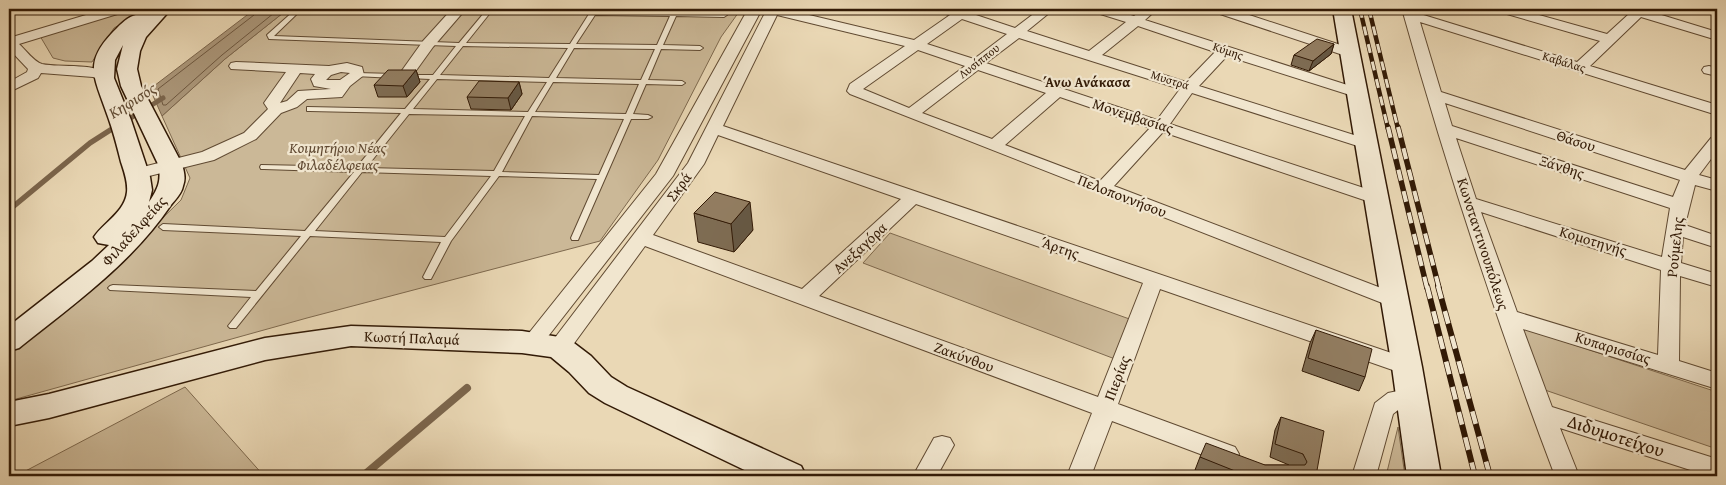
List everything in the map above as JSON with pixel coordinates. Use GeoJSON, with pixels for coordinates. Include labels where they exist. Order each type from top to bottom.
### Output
{"type":"FeatureCollection","features":[{"type":"Feature","properties":{"kind":"street"},"geometry":{"type":"LineString","coordinates":[[107,85],[96,73],[36,68],[9,42],[119,9]]}},
{"type":"Feature","properties":{"kind":"street","name":"Φιλαδελφείας"},"geometry":{"type":"LineString","coordinates":[[9,326],[94,250],[126,218],[138,198],[140,186],[137,174],[126,136],[107,85],[109,51],[122,33],[141,18],[161,9]]}},
{"type":"Feature","properties":{"kind":"street","name":"Φιλαδελφείας"},"geometry":{"type":"LineString","coordinates":[[9,341],[102,267],[136,234],[160,205],[171,188],[173,175],[170,164],[131,86],[127,69],[133,44],[143,28],[161,9]]}},
{"type":"Feature","properties":{"kind":"street","name":"Σκρά"},"geometry":{"type":"LineString","coordinates":[[545,345],[664,176],[755,9]]}},
{"type":"Feature","properties":{"kind":"street","name":"Σκρά"},"geometry":{"type":"LineString","coordinates":[[545,345],[640,237],[696,164],[773,9]]}},
{"type":"Feature","properties":{"kind":"street","name":"Μονεμβασίας"},"geometry":{"type":"LineString","coordinates":[[773,9],[917,44],[1376,198]]}},
{"type":"Feature","properties":{"kind":"street","name":"Μυστρά"},"geometry":{"type":"LineString","coordinates":[[943,9],[964,11],[1017,32],[1367,144]]}},
{"type":"Feature","properties":{"kind":"street","name":"Λυσίππου"},"geometry":{"type":"LineString","coordinates":[[911,114],[1048,9]]}},
{"type":"Feature","properties":{"kind":"street","name":"Κύμης"},"geometry":{"type":"LineString","coordinates":[[1099,9],[1358,93]]}},
{"type":"Feature","properties":{"kind":"street"},"geometry":{"type":"LineString","coordinates":[[1092,56],[1151,9]]}},
{"type":"Feature","properties":{"kind":"street"},"geometry":{"type":"LineString","coordinates":[[1219,9],[1350,53]]}},
{"type":"Feature","properties":{"kind":"street"},"geometry":{"type":"LineString","coordinates":[[1505,9],[1609,39]]}},
{"type":"Feature","properties":{"kind":"street"},"geometry":{"type":"LineString","coordinates":[[405,76],[428,44],[458,10]]}},
{"type":"Feature","properties":{"kind":"street"},"geometry":{"type":"LineString","coordinates":[[1339,10],[1358,93],[1424,476]]}},
{"type":"Feature","properties":{"kind":"street"},"geometry":{"type":"LineString","coordinates":[[1580,66],[1609,39],[1634,10],[1717,36]]}},
{"type":"Feature","properties":{"kind":"street"},"geometry":{"type":"LineString","coordinates":[[917,44],[964,11]]}},
{"type":"Feature","properties":{"kind":"street","name":"Καβάλας"},"geometry":{"type":"LineString","coordinates":[[1410,12],[1717,110]]}},
{"type":"Feature","properties":{"kind":"street","name":"Κωνσταντινουπόλεως"},"geometry":{"type":"LineString","coordinates":[[1410,12],[1469,202],[1508,317],[1567,476]]}},
{"type":"Feature","properties":{"kind":"street","name":"Πελοποννήσου"},"geometry":{"type":"LineString","coordinates":[[917,44],[855,87],[855,91],[1395,301]]}},
{"type":"Feature","properties":{"kind":"street"},"geometry":{"type":"LineString","coordinates":[[1103,188],[1161,125],[1190,86],[1225,50]]}},
{"type":"Feature","properties":{"kind":"street"},"geometry":{"type":"LineString","coordinates":[[236,66],[329,70],[318,79],[319,83],[331,85],[351,79]]}},
{"type":"Feature","properties":{"kind":"street"},"geometry":{"type":"LineString","coordinates":[[9,88],[33,75],[36,68]]}},
{"type":"Feature","properties":{"kind":"street"},"geometry":{"type":"LineString","coordinates":[[276,110],[272,103],[296,68]]}},
{"type":"Feature","properties":{"kind":"street"},"geometry":{"type":"LineString","coordinates":[[137,174],[170,164],[208,156],[250,136],[276,110],[292,104],[303,94],[337,94],[351,79]]}},
{"type":"Feature","properties":{"kind":"street"},"geometry":{"type":"LineString","coordinates":[[994,146],[1058,91]]}},
{"type":"Feature","properties":{"kind":"street","name":"Θάσου"},"geometry":{"type":"LineString","coordinates":[[1435,95],[1717,186]]}},
{"type":"Feature","properties":{"kind":"street","name":"Άρτης"},"geometry":{"type":"LineString","coordinates":[[713,128],[1154,280],[1409,382]]}},
{"type":"Feature","properties":{"kind":"street","name":"Ξάνθης"},"geometry":{"type":"LineString","coordinates":[[1445,129],[1679,205]]}},
{"type":"Feature","properties":{"kind":"street","name":"Ρούμελης"},"geometry":{"type":"LineString","coordinates":[[1668,365],[1672,266],[1679,205],[1689,177],[1717,141]]}},
{"type":"Feature","properties":{"kind":"street","name":"Ανεξαγόρα"},"geometry":{"type":"LineString","coordinates":[[805,298],[914,197]]}},
{"type":"Feature","properties":{"kind":"street","name":"Κομοτηνής"},"geometry":{"type":"LineString","coordinates":[[1469,202],[1717,281]]}},
{"type":"Feature","properties":{"kind":"street"},"geometry":{"type":"LineString","coordinates":[[1675,228],[1717,242]]}},
{"type":"Feature","properties":{"kind":"street","name":"Ζακύνθου"},"geometry":{"type":"LineString","coordinates":[[640,237],[1242,460]]}},
{"type":"Feature","properties":{"kind":"street","name":"Πιερίας"},"geometry":{"type":"LineString","coordinates":[[1079,476],[1154,280]]}},
{"type":"Feature","properties":{"kind":"street","name":"Κυπαρισσίας"},"geometry":{"type":"LineString","coordinates":[[1508,317],[1717,381]]}},
{"type":"Feature","properties":{"kind":"street","name":"Κωστή Παλαμά"},"geometry":{"type":"LineString","coordinates":[[9,414],[48,406],[265,349],[324,339],[376,336],[545,345]]}},
{"type":"Feature","properties":{"kind":"street"},"geometry":{"type":"LineString","coordinates":[[545,345],[580,364],[600,385],[616,395],[789,476]]}},
{"type":"Feature","properties":{"kind":"street"},"geometry":{"type":"LineString","coordinates":[[1364,476],[1383,409],[1396,399],[1409,382]]}},
{"type":"Feature","properties":{"kind":"street","name":"Διδυμοτείχου"},"geometry":{"type":"LineString","coordinates":[[1543,413],[1717,469]]}},
{"type":"Feature","properties":{"kind":"street"},"geometry":{"type":"LineString","coordinates":[[925,476],[942,445]]}},
{"type":"Feature","properties":{"kind":"lane"},"geometry":{"type":"LineString","coordinates":[[300,9],[270,35],[271,38],[428,44],[700,48]]}},
{"type":"Feature","properties":{"kind":"lane"},"geometry":{"type":"LineString","coordinates":[[390,9],[675,12],[724,15]]}},
{"type":"Feature","properties":{"kind":"lane"},"geometry":{"type":"LineString","coordinates":[[233,326],[490,9]]}},
{"type":"Feature","properties":{"kind":"lane"},"geometry":{"type":"LineString","coordinates":[[428,277],[447,240],[498,174],[530,114],[594,11]]}},
{"type":"Feature","properties":{"kind":"lane"},"geometry":{"type":"LineString","coordinates":[[575,238],[675,12]]}},
{"type":"Feature","properties":{"kind":"lane"},"geometry":{"type":"LineString","coordinates":[[351,79],[405,76],[682,83]]}},
{"type":"Feature","properties":{"kind":"lane"},"geometry":{"type":"LineString","coordinates":[[310,109],[648,118]]}},
{"type":"Feature","properties":{"kind":"lane"},"geometry":{"type":"LineString","coordinates":[[264,167],[602,176]]}},
{"type":"Feature","properties":{"kind":"lane"},"geometry":{"type":"LineString","coordinates":[[163,227],[447,240]]}},
{"type":"Feature","properties":{"kind":"lane"},"geometry":{"type":"LineString","coordinates":[[114,288],[259,294]]}},
{"type":"Feature","properties":{"kind":"green space"},"geometry":{"type":"Polygon","coordinates":[[[128,9],[147,9],[114,28],[92,62],[65,61],[53,58],[40,36],[128,9]]]}},
{"type":"Feature","properties":{"kind":"green space","name":"Κοιμητήριο Νέας Φιλαδέλφειας"},"geometry":{"type":"Polygon","coordinates":[[[288,9],[741,9],[721,37],[658,160],[600,241],[307,318],[9,401],[9,353],[121,259],[181,200],[190,178],[162,116],[225,59],[288,9]]]}},
{"type":"Feature","properties":{"kind":"green space"},"geometry":{"type":"Polygon","coordinates":[[[890,233],[1135,321],[1115,359],[863,263],[890,233]]]}},
{"type":"Feature","properties":{"kind":"green space"},"geometry":{"type":"Polygon","coordinates":[[[1517,326],[1717,392],[1717,449],[1542,389],[1517,326]]]}},
{"type":"Feature","properties":{"kind":"green space"},"geometry":{"type":"Polygon","coordinates":[[[185,387],[264,476],[16,476],[185,387]]]}},
{"type":"Feature","properties":{"kind":"green space"},"geometry":{"type":"Polygon","coordinates":[[[1398,427],[1405,476],[1386,476],[1398,427]]]}},
{"type":"Feature","properties":{"kind":"water"},"geometry":{"type":"Polygon","coordinates":[[[255,9],[288,9],[225,59],[162,116],[150,89],[255,9]]]}},
{"type":"Feature","properties":{"kind":"building"},"geometry":{"type":"Polygon","coordinates":[[[1317,39],[1334,44],[1313,61],[1294,55],[1317,39]]]}},
{"type":"Feature","properties":{"kind":"building"},"geometry":{"type":"Polygon","coordinates":[[[388,70],[416,70],[403,86],[374,85],[388,70]]]}},
{"type":"Feature","properties":{"kind":"building"},"geometry":{"type":"Polygon","coordinates":[[[479,81],[519,82],[508,98],[467,97],[479,81]]]}},
{"type":"Feature","properties":{"kind":"building"},"geometry":{"type":"Polygon","coordinates":[[[715,192],[750,202],[731,224],[694,213],[715,192]]]}},
{"type":"Feature","properties":{"kind":"building"},"geometry":{"type":"Polygon","coordinates":[[[1316,330],[1372,349],[1365,377],[1308,358],[1316,330]]]}},
{"type":"Feature","properties":{"kind":"building"},"geometry":{"type":"Polygon","coordinates":[[[1281,417],[1324,431],[1316,476],[1238,476],[1240,473],[1200,457],[1206,443],[1265,465],[1305,465],[1307,462],[1303,454],[1275,444],[1281,417]]]}},
{"type":"Feature","properties":{"kind":"waterway","name":"Κηφισός"},"geometry":{"type":"LineString","coordinates":[[113,129],[163,98]]}},
{"type":"Feature","properties":{"kind":"waterway","name":"Κηφισός"},"geometry":{"type":"LineString","coordinates":[[9,210],[90,143],[115,127]]}},
{"type":"Feature","properties":{"kind":"waterway"},"geometry":{"type":"LineString","coordinates":[[363,476],[467,388]]}},
{"type":"Feature","properties":{"kind":"railway"},"geometry":{"type":"LineString","coordinates":[[1360,9],[1388,129]]}},
{"type":"Feature","properties":{"kind":"railway"},"geometry":{"type":"LineString","coordinates":[[1369,9],[1398,129]]}},
{"type":"Feature","properties":{"kind":"railway"},"geometry":{"type":"LineString","coordinates":[[1388,127],[1427,288]]}},
{"type":"Feature","properties":{"kind":"railway"},"geometry":{"type":"LineString","coordinates":[[1398,127],[1439,288]]}},
{"type":"Feature","properties":{"kind":"railway"},"geometry":{"type":"LineString","coordinates":[[1427,286],[1475,476]]}},
{"type":"Feature","properties":{"kind":"railway"},"geometry":{"type":"LineString","coordinates":[[1438,286],[1490,476]]}},
{"type":"Feature","properties":{"kind":"district","name":"Άνω Ανάκασα"},"geometry":{"type":"Point","coordinates":[1087,82]}}]}
